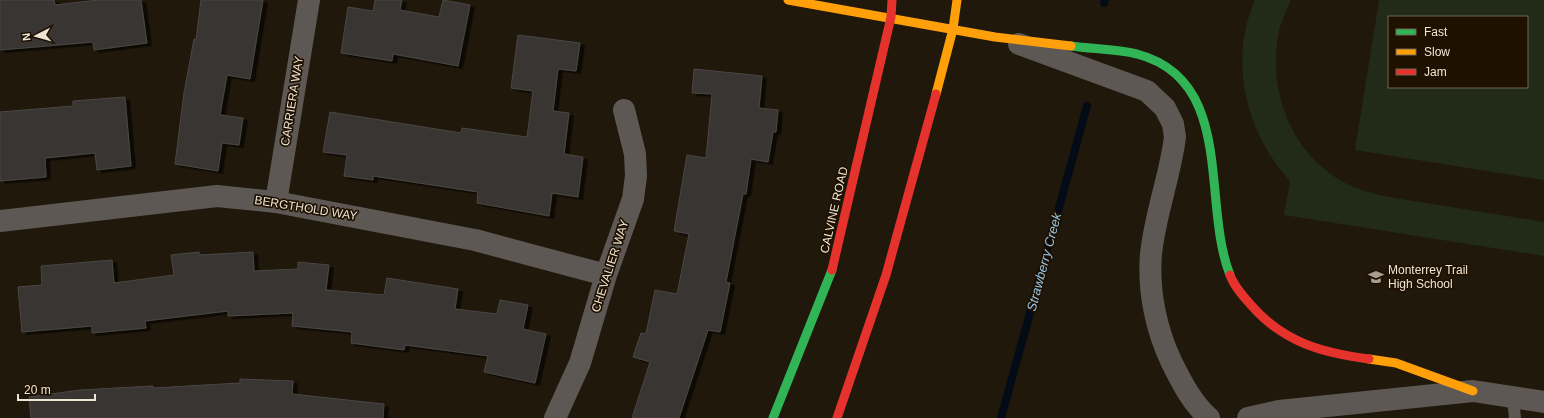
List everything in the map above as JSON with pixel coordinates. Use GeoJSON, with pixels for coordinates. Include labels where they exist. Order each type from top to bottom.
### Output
{"type":"FeatureCollection","features":[{"type":"Feature","properties":{"kind":"street","name":"CARRIERA WAY"},"geometry":{"type":"LineString","coordinates":[[276,202],[309,0]]}},
{"type":"Feature","properties":{"kind":"street"},"geometry":{"type":"LineString","coordinates":[[788,0],[1003,38],[1137,54],[1163,64],[1181,77],[1195,96],[1204,119],[1210,144],[1217,216],[1224,260],[1231,278],[1243,296],[1257,312],[1281,333],[1310,347],[1345,356],[1396,363],[1473,391],[1514,408],[1544,402]]}},
{"type":"Feature","properties":{"kind":"street","name":"CALVINE ROAD"},"geometry":{"type":"LineString","coordinates":[[773,418],[834,264],[891,18],[892,0]]}},
{"type":"Feature","properties":{"kind":"street"},"geometry":{"type":"LineString","coordinates":[[837,418],[886,275],[953,29],[957,0]]}},
{"type":"Feature","properties":{"kind":"street"},"geometry":{"type":"LineString","coordinates":[[1003,38],[1147,91],[1165,108],[1173,124],[1175,138],[1151,254],[1153,302],[1164,348],[1184,388],[1202,412],[1209,418]]}},
{"type":"Feature","properties":{"kind":"street","name":"CHEVALIER WAY"},"geometry":{"type":"LineString","coordinates":[[555,418],[580,363],[606,275],[633,198],[636,176],[635,154],[624,110]]}},
{"type":"Feature","properties":{"kind":"street","name":"BERGTHOLD WAY"},"geometry":{"type":"LineString","coordinates":[[0,221],[217,196],[276,202],[475,240],[606,275]]}},
{"type":"Feature","properties":{"kind":"street"},"geometry":{"type":"LineString","coordinates":[[1248,418],[1279,411],[1473,391]]}},
{"type":"Feature","properties":{"kind":"green space"},"geometry":{"type":"Polygon","coordinates":[[[1255,0],[1291,0],[1282,21],[1278,37],[1276,64],[1282,105],[1300,142],[1312,158],[1327,172],[1345,183],[1378,195],[1544,222],[1544,256],[1284,215],[1290,181],[1275,162],[1262,141],[1252,119],[1246,95],[1243,71],[1243,47],[1247,23],[1255,0]]]}},
{"type":"Feature","properties":{"kind":"green space"},"geometry":{"type":"Polygon","coordinates":[[[1379,0],[1544,0],[1544,180],[1355,150],[1379,0]]]}},
{"type":"Feature","properties":{"kind":"building"},"geometry":{"type":"Polygon","coordinates":[[[0,0],[54,0],[55,5],[98,0],[141,0],[147,43],[94,50],[93,42],[0,50],[0,0]]]}},
{"type":"Feature","properties":{"kind":"building"},"geometry":{"type":"Polygon","coordinates":[[[201,0],[263,0],[250,79],[227,75],[220,115],[243,118],[239,145],[222,143],[218,171],[175,164],[184,93],[194,39],[196,40],[201,0]]]}},
{"type":"Feature","properties":{"kind":"building"},"geometry":{"type":"Polygon","coordinates":[[[375,0],[402,0],[400,10],[439,17],[443,0],[470,5],[458,66],[393,54],[392,61],[341,53],[348,7],[373,11],[375,0]]]}},
{"type":"Feature","properties":{"kind":"building"},"geometry":{"type":"Polygon","coordinates":[[[518,35],[580,43],[576,71],[558,69],[553,111],[569,113],[564,154],[583,157],[578,197],[552,193],[549,216],[477,203],[478,192],[373,176],[373,180],[344,176],[347,155],[323,152],[330,112],[461,133],[462,128],[527,137],[533,91],[511,88],[518,35]]]}},
{"type":"Feature","properties":{"kind":"building"},"geometry":{"type":"Polygon","coordinates":[[[694,69],[762,76],[759,108],[778,110],[776,132],[773,132],[768,162],[751,159],[746,194],[743,194],[726,282],[730,283],[720,332],[708,330],[679,418],[632,418],[650,362],[633,357],[641,333],[646,334],[655,290],[677,294],[689,234],[674,231],[687,155],[706,158],[712,94],[692,93],[694,69]]]}},
{"type":"Feature","properties":{"kind":"building"},"geometry":{"type":"Polygon","coordinates":[[[125,97],[131,166],[97,170],[95,153],[45,158],[46,177],[0,181],[0,112],[73,106],[73,101],[125,97]]]}},
{"type":"Feature","properties":{"kind":"building"},"geometry":{"type":"Polygon","coordinates":[[[199,252],[199,255],[253,252],[254,271],[298,269],[298,262],[329,265],[326,290],[384,295],[387,278],[458,289],[455,309],[497,314],[500,300],[528,305],[523,329],[546,334],[535,383],[484,372],[488,356],[405,345],[404,350],[351,343],[352,332],[292,326],[293,313],[228,316],[228,311],[145,321],[146,328],[92,333],[92,326],[22,332],[18,287],[42,285],[41,266],[112,260],[114,283],[174,275],[171,255],[199,252]]]}},
{"type":"Feature","properties":{"kind":"building"},"geometry":{"type":"Polygon","coordinates":[[[240,379],[293,381],[292,394],[384,404],[383,418],[31,418],[29,397],[80,390],[240,383],[240,379]]]}},
{"type":"Feature","properties":{"kind":"waterway","name":"Strawberry Creek"},"geometry":{"type":"LineString","coordinates":[[1001,418],[1087,106]]}},
{"type":"Feature","properties":{"kind":"traffic: fast"},"geometry":{"type":"LineString","coordinates":[[1071,46],[1137,54],[1168,68],[1189,89],[1202,116],[1210,147],[1222,246],[1230,275]]}},
{"type":"Feature","properties":{"kind":"traffic: fast"},"geometry":{"type":"LineString","coordinates":[[773,418],[832,270]]}},
{"type":"Feature","properties":{"kind":"traffic: slow"},"geometry":{"type":"LineString","coordinates":[[788,0],[995,37],[1071,46]]}},
{"type":"Feature","properties":{"kind":"traffic: slow"},"geometry":{"type":"LineString","coordinates":[[936,94],[953,29],[957,0]]}},
{"type":"Feature","properties":{"kind":"traffic: slow"},"geometry":{"type":"LineString","coordinates":[[1369,359],[1396,363],[1473,391]]}},
{"type":"Feature","properties":{"kind":"traffic: jam"},"geometry":{"type":"LineString","coordinates":[[832,270],[891,17],[892,0]]}},
{"type":"Feature","properties":{"kind":"traffic: jam"},"geometry":{"type":"LineString","coordinates":[[837,418],[886,275],[936,94]]}},
{"type":"Feature","properties":{"kind":"traffic: jam"},"geometry":{"type":"LineString","coordinates":[[1230,275],[1239,291],[1263,318],[1290,337],[1319,349],[1369,359]]}},
{"type":"Feature","properties":{"kind":"place","name":"Monterrey Trail High School"},"geometry":{"type":"Point","coordinates":[1376,277]}}]}
